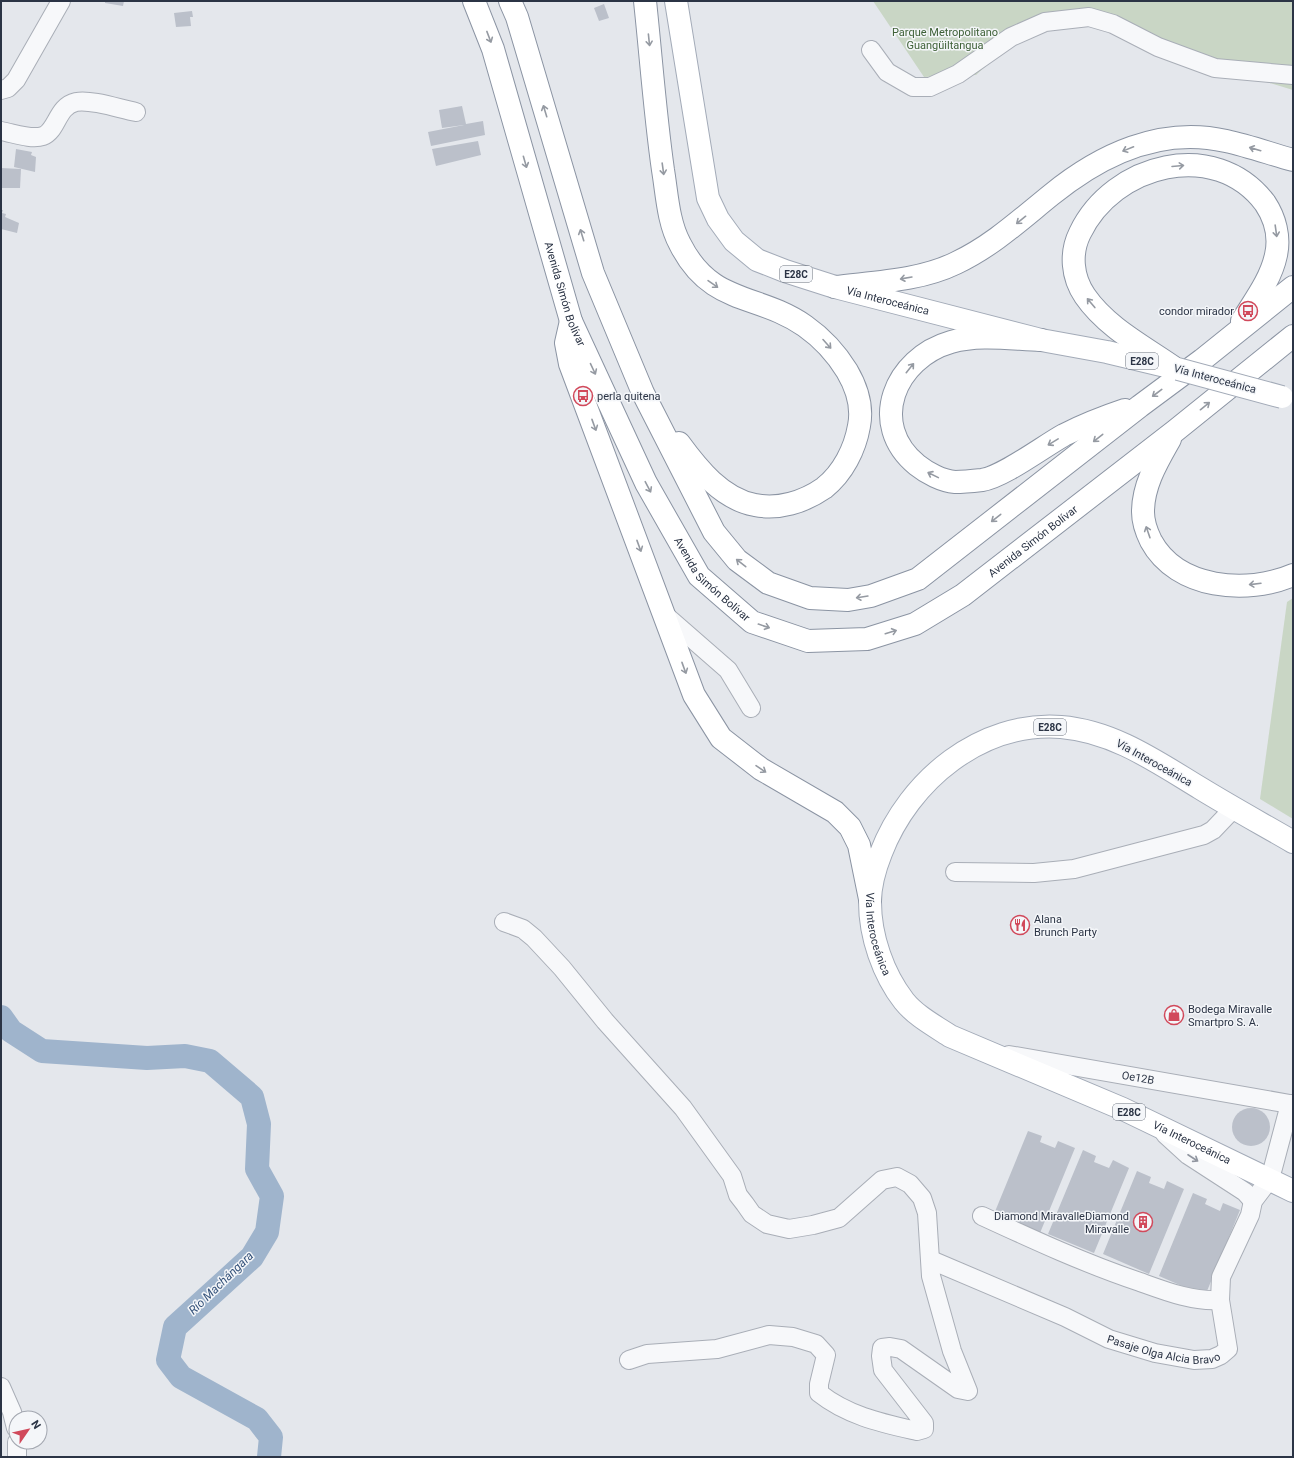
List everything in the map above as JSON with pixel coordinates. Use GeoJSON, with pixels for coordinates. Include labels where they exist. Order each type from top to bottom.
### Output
{"type":"FeatureCollection","features":[{"type":"Feature","properties":{"kind":"main road","name":"Avenida Simón Bolívar"},"geometry":{"type":"LineString","coordinates":[[474,1],[493,49],[571,321],[646,484],[699,576],[752,622],[808,641],[867,639],[915,624],[963,595],[1293,336]]}},
{"type":"Feature","properties":{"kind":"main road"},"geometry":{"type":"LineString","coordinates":[[510,1],[517,17],[593,273],[643,393],[714,532],[737,560],[768,584],[810,598],[848,600],[871,596],[918,579],[1140,406],[1233,336],[1293,287]]}},
{"type":"Feature","properties":{"kind":"main road"},"geometry":{"type":"LineString","coordinates":[[643,393],[690,457],[707,477],[726,494],[745,504],[766,507],[785,505],[807,497],[824,487],[849,458],[857,438],[861,417],[858,395],[852,378],[840,360],[824,341],[804,325],[777,311],[730,295],[695,269],[679,244],[670,216],[660,145],[645,1]]}},
{"type":"Feature","properties":{"kind":"main road","name":"Vía Interoceánica"},"geometry":{"type":"LineString","coordinates":[[676,1],[708,198],[718,219],[734,241],[757,260],[835,286],[1041,340],[1107,352],[1177,369],[1288,400]]}},
{"type":"Feature","properties":{"kind":"main road"},"geometry":{"type":"LineString","coordinates":[[835,286],[890,281],[924,275],[954,264],[990,245],[1084,170],[1136,146],[1163,139],[1196,137],[1225,141],[1293,160]]}},
{"type":"Feature","properties":{"kind":"main road"},"geometry":{"type":"LineString","coordinates":[[1177,369],[1119,330],[1100,314],[1085,295],[1075,276],[1073,257],[1077,239],[1086,219],[1101,201],[1117,188],[1135,177],[1173,166],[1195,165],[1212,168],[1247,184],[1260,197],[1271,212],[1277,230],[1277,254],[1269,278],[1233,336]]}},
{"type":"Feature","properties":{"kind":"main road"},"geometry":{"type":"LineString","coordinates":[[571,321],[566,343],[570,364],[694,696],[722,738],[761,769],[835,812],[850,826],[859,845],[870,899]]}},
{"type":"Feature","properties":{"kind":"main road"},"geometry":{"type":"LineString","coordinates":[[1041,340],[972,338],[951,342],[922,355],[898,383],[892,399],[891,428],[896,440],[906,456],[923,470],[940,478],[954,482],[984,480],[1007,470],[1063,436],[1093,421],[1140,406]]}},
{"type":"Feature","properties":{"kind":"main road"},"geometry":{"type":"LineString","coordinates":[[1175,430],[1152,471],[1145,492],[1143,513],[1147,533],[1156,549],[1170,565],[1185,575],[1203,581],[1225,585],[1247,585],[1291,577]]}},
{"type":"Feature","properties":{"kind":"main road","name":"Vía Interoceánica"},"geometry":{"type":"LineString","coordinates":[[1293,842],[1145,755],[1117,741],[1091,732],[1062,727],[1038,726],[1012,730],[978,744],[935,773],[919,788],[901,811],[889,832],[874,875],[870,899],[871,919],[876,946],[888,974],[905,1002],[927,1021],[950,1036],[986,1050],[1154,1124],[1293,1191]]}},
{"type":"Feature","properties":{"kind":"street"},"geometry":{"type":"LineString","coordinates":[[1,90],[8,88],[16,80],[60,1]]}},
{"type":"Feature","properties":{"kind":"street"},"geometry":{"type":"LineString","coordinates":[[871,50],[887,72],[913,87],[930,87],[958,74],[1012,37],[1045,22],[1089,17],[1113,24],[1158,47],[1215,68],[1293,74]]}},
{"type":"Feature","properties":{"kind":"street"},"geometry":{"type":"LineString","coordinates":[[1,131],[42,137],[48,134],[67,106],[77,102],[90,102],[136,112]]}},
{"type":"Feature","properties":{"kind":"street"},"geometry":{"type":"LineString","coordinates":[[665,615],[728,670],[751,708]]}},
{"type":"Feature","properties":{"kind":"street"},"geometry":{"type":"LineString","coordinates":[[955,872],[1034,873],[1074,869],[1204,835],[1213,830],[1234,808]]}},
{"type":"Feature","properties":{"kind":"street"},"geometry":{"type":"LineString","coordinates":[[504,922],[523,929],[534,938],[683,1108],[732,1176],[738,1194],[752,1214],[767,1224],[789,1229],[813,1225],[839,1218],[882,1180],[897,1177],[910,1184],[922,1198],[927,1213],[931,1276],[952,1350],[968,1391],[958,1389],[901,1348],[882,1348],[881,1356],[883,1370],[924,1423],[924,1429],[917,1431],[865,1418],[834,1405],[819,1393],[819,1384],[826,1355],[816,1344],[793,1337],[768,1335],[717,1349],[647,1354],[629,1360]]}},
{"type":"Feature","properties":{"kind":"street","name":"Oe12B"},"geometry":{"type":"LineString","coordinates":[[986,1050],[1292,1103]]}},
{"type":"Feature","properties":{"kind":"street"},"geometry":{"type":"LineString","coordinates":[[1269,1180],[1292,1103]]}},
{"type":"Feature","properties":{"kind":"street"},"geometry":{"type":"LineString","coordinates":[[1154,1124],[1188,1155],[1245,1192],[1253,1201]]}},
{"type":"Feature","properties":{"kind":"street","name":"Pasaje Olga Alcia Bravo"},"geometry":{"type":"LineString","coordinates":[[931,1260],[1065,1317],[1109,1339],[1155,1353],[1194,1360],[1212,1359],[1221,1355],[1228,1348],[1220,1300],[1222,1277],[1250,1215],[1253,1201],[1269,1180]]}},
{"type":"Feature","properties":{"kind":"street"},"geometry":{"type":"LineString","coordinates":[[982,1216],[1097,1268],[1168,1292],[1208,1301],[1220,1300]]}},
{"type":"Feature","properties":{"kind":"street"},"geometry":{"type":"LineString","coordinates":[[1,1387],[11,1410]]}},
{"type":"Feature","properties":{"kind":"green space","name":"Parque Metropolitano Guangüiltangua"},"geometry":{"type":"Polygon","coordinates":[[[873,1],[1293,1],[1293,90],[1243,75],[1109,18],[1025,30],[976,75],[924,77],[873,1]]]}},
{"type":"Feature","properties":{"kind":"green space"},"geometry":{"type":"Polygon","coordinates":[[[1293,598],[1293,819],[1260,799],[1287,602],[1293,598]]]}},
{"type":"Feature","properties":{"kind":"building"},"geometry":{"type":"Polygon","coordinates":[[[105,1],[124,1],[123,6],[105,3],[105,1]]]}},
{"type":"Feature","properties":{"kind":"building"},"geometry":{"type":"Polygon","coordinates":[[[604,4],[609,18],[599,21],[594,8],[604,4]]]}},
{"type":"Feature","properties":{"kind":"building"},"geometry":{"type":"Polygon","coordinates":[[[192,11],[193,17],[190,17],[191,26],[176,27],[174,13],[192,11]]]}},
{"type":"Feature","properties":{"kind":"building"},"geometry":{"type":"Polygon","coordinates":[[[462,106],[466,124],[483,121],[485,135],[431,146],[428,132],[464,125],[442,128],[439,110],[462,106]]]}},
{"type":"Feature","properties":{"kind":"building"},"geometry":{"type":"Polygon","coordinates":[[[478,141],[481,155],[436,166],[432,149],[478,141]]]}},
{"type":"Feature","properties":{"kind":"building"},"geometry":{"type":"Polygon","coordinates":[[[16,149],[32,152],[31,155],[36,157],[35,172],[14,167],[16,149]]]}},
{"type":"Feature","properties":{"kind":"building"},"geometry":{"type":"Polygon","coordinates":[[[1,168],[21,169],[20,188],[1,188],[1,168]]]}},
{"type":"Feature","properties":{"kind":"building"},"geometry":{"type":"Polygon","coordinates":[[[1,210],[3,210],[2,213],[6,214],[5,217],[19,223],[17,233],[1,229],[1,210]]]}},
{"type":"Feature","properties":{"kind":"building"},"geometry":{"type":"Polygon","coordinates":[[[1247,1108],[1255,1108],[1262,1111],[1267,1116],[1270,1127],[1267,1138],[1262,1143],[1255,1146],[1247,1146],[1240,1143],[1235,1138],[1232,1131],[1232,1123],[1235,1116],[1240,1111],[1247,1108]]]}},
{"type":"Feature","properties":{"kind":"building","name":"Diamond MiravalleDiamond Miravalle"},"geometry":{"type":"Polygon","coordinates":[[[1028,1131],[1042,1136],[1040,1142],[1055,1148],[1058,1141],[1075,1148],[1040,1233],[994,1214],[1028,1131]]]}},
{"type":"Feature","properties":{"kind":"building","name":"Diamond MiravalleDiamond Miravalle"},"geometry":{"type":"Polygon","coordinates":[[[1083,1150],[1096,1156],[1094,1162],[1109,1168],[1113,1160],[1129,1168],[1094,1253],[1048,1234],[1083,1150]]]}},
{"type":"Feature","properties":{"kind":"building","name":"Diamond MiravalleDiamond Miravalle"},"geometry":{"type":"Polygon","coordinates":[[[1137,1171],[1151,1177],[1149,1183],[1164,1189],[1167,1181],[1184,1189],[1149,1274],[1103,1254],[1137,1171]]]}},
{"type":"Feature","properties":{"kind":"building"},"geometry":{"type":"Polygon","coordinates":[[[1193,1193],[1207,1199],[1205,1204],[1220,1211],[1223,1203],[1240,1210],[1205,1296],[1159,1276],[1193,1193]]]}},
{"type":"Feature","properties":{"kind":"waterway","name":"Río Machángara"},"geometry":{"type":"LineString","coordinates":[[1,1017],[11,1031],[42,1051],[147,1058],[185,1056],[210,1061],[252,1097],[259,1124],[257,1169],[272,1196],[267,1232],[252,1257],[175,1327],[168,1360],[181,1377],[257,1419],[271,1437],[269,1457]]}},
{"type":"Feature","properties":{"kind":"place","name":"condor mirador"},"geometry":{"type":"Point","coordinates":[1248,311]}},
{"type":"Feature","properties":{"kind":"place","name":"perla quitena"},"geometry":{"type":"Point","coordinates":[583,396]}},
{"type":"Feature","properties":{"kind":"place","name":"Alana Brunch Party"},"geometry":{"type":"Point","coordinates":[1020,925]}},
{"type":"Feature","properties":{"kind":"place","name":"Bodega Miravalle Smartpro S. A."},"geometry":{"type":"Point","coordinates":[1174,1015]}},
{"type":"Feature","properties":{"kind":"place","name":"Diamond MiravalleDiamond Miravalle"},"geometry":{"type":"Point","coordinates":[1143,1222]}}]}
